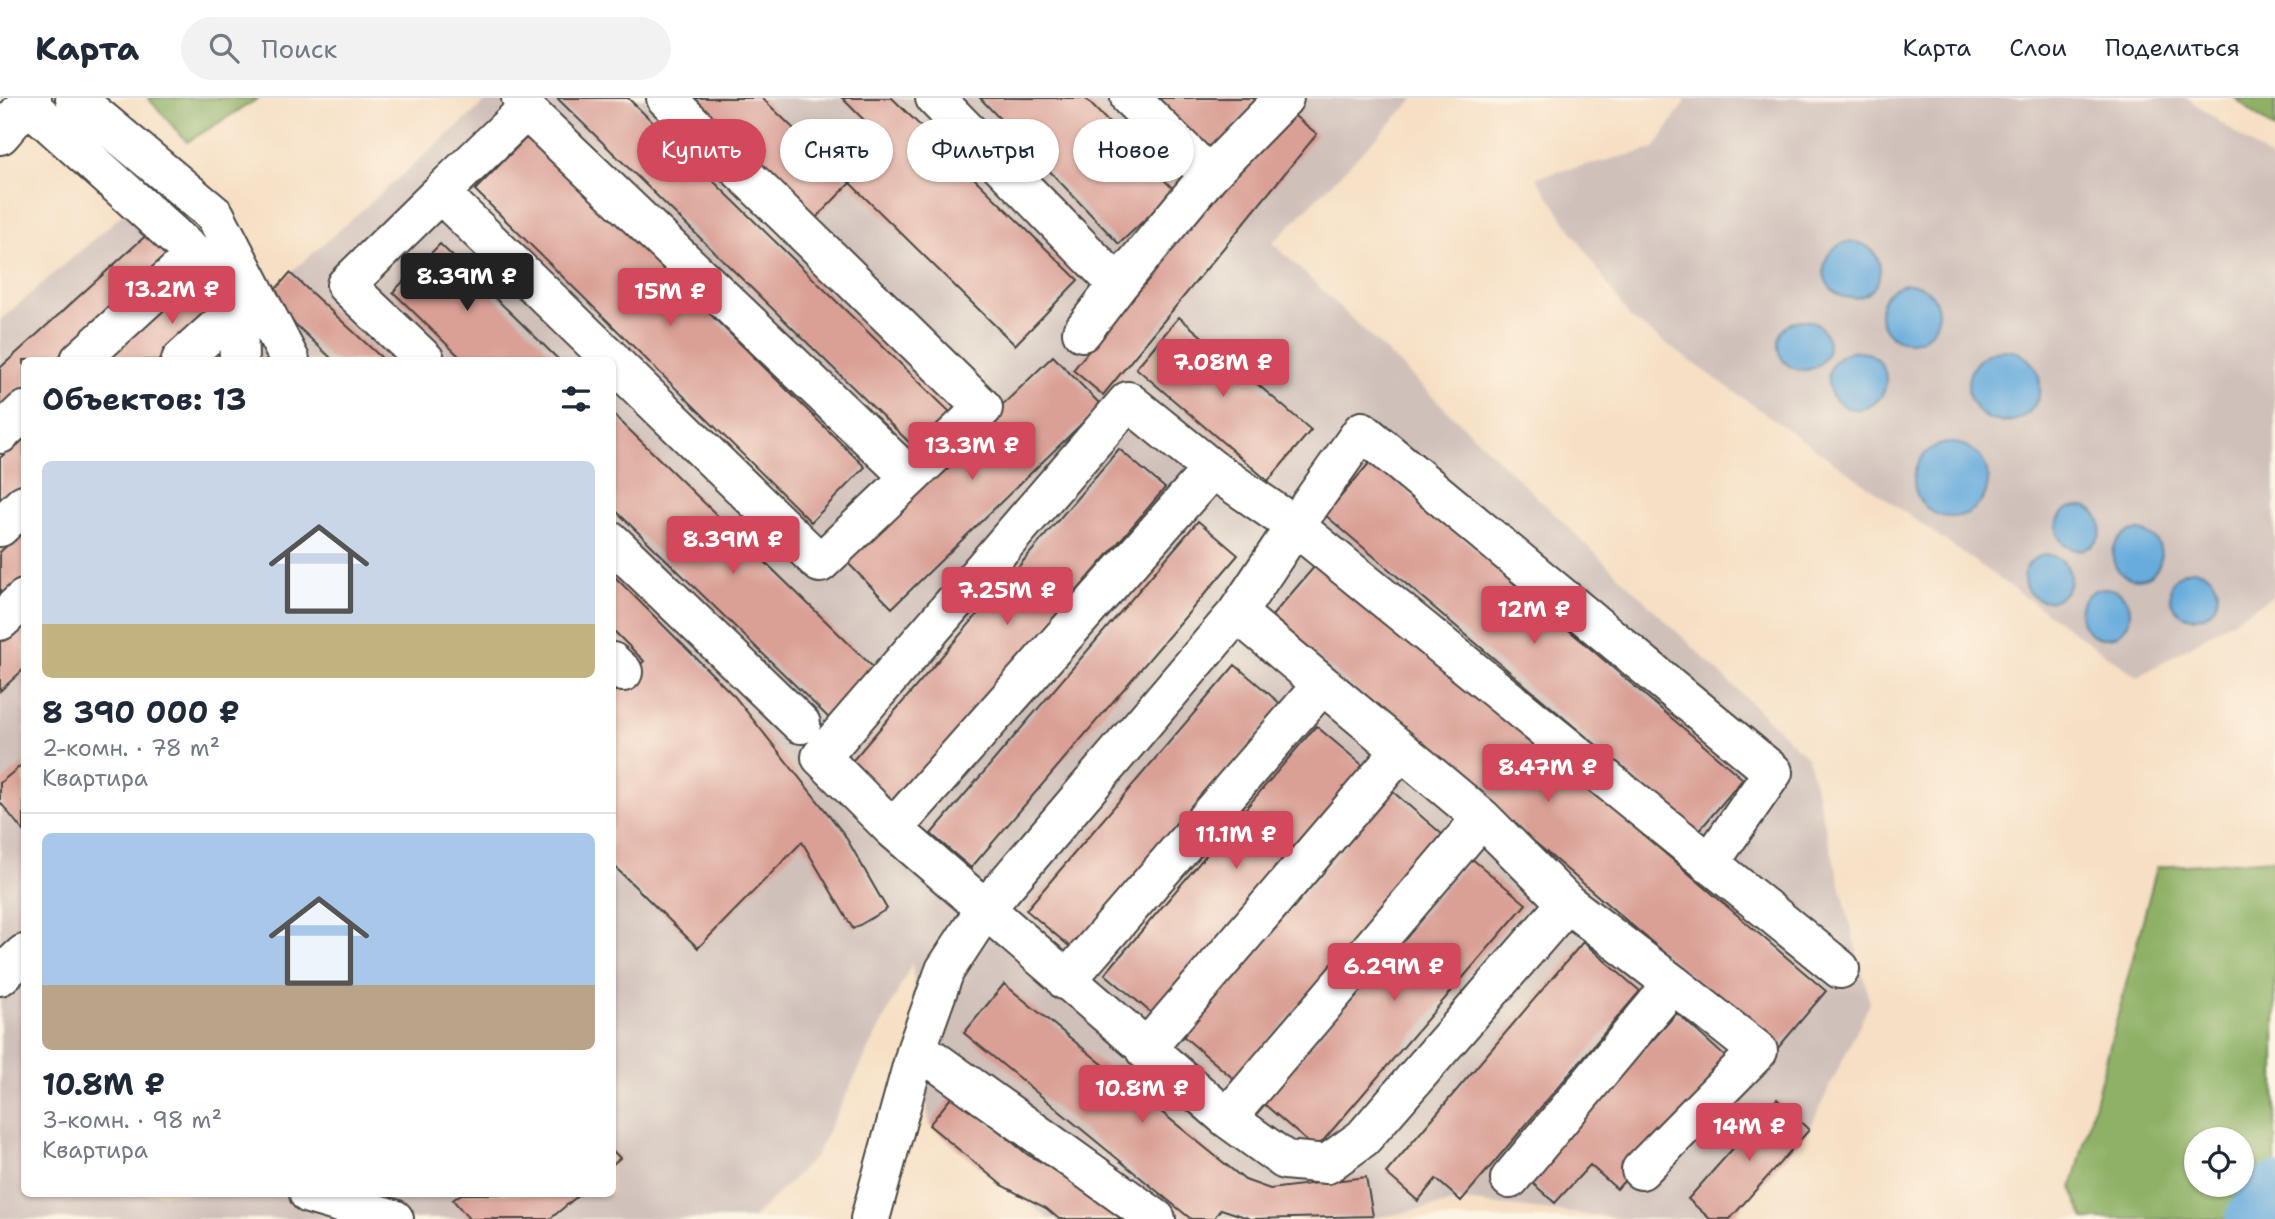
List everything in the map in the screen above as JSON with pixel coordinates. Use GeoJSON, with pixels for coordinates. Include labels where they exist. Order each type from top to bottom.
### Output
{"type":"FeatureCollection","features":[{"type":"Feature","properties":{"kind":"street"},"geometry":{"type":"LineString","coordinates":[[75,98],[215,215],[288,357]]}},
{"type":"Feature","properties":{"kind":"street"},"geometry":{"type":"LineString","coordinates":[[616,365],[820,563],[983,408],[666,98]]}},
{"type":"Feature","properties":{"kind":"street"},"geometry":{"type":"LineString","coordinates":[[935,98],[1118,285]]}},
{"type":"Feature","properties":{"kind":"street"},"geometry":{"type":"LineString","coordinates":[[1130,98],[1209,175]]}},
{"type":"Feature","properties":{"kind":"street"},"geometry":{"type":"LineString","coordinates":[[1082,332],[1209,175],[1284,98]]}},
{"type":"Feature","properties":{"kind":"street"},"geometry":{"type":"LineString","coordinates":[[0,135],[30,101],[195,255],[238,312],[239,357]]}},
{"type":"Feature","properties":{"kind":"street"},"geometry":{"type":"LineString","coordinates":[[422,357],[346,285],[440,193],[524,104],[910,477]]}},
{"type":"Feature","properties":{"kind":"street"},"geometry":{"type":"LineString","coordinates":[[440,193],[608,357]]}},
{"type":"Feature","properties":{"kind":"street"},"geometry":{"type":"LineString","coordinates":[[83,357],[195,255]]}},
{"type":"Feature","properties":{"kind":"street"},"geometry":{"type":"LineString","coordinates":[[184,357],[224,321]]}},
{"type":"Feature","properties":{"kind":"street"},"geometry":{"type":"LineString","coordinates":[[1567,903],[1363,1138],[1327,1164],[1285,1160],[1227,1118],[1145,1050],[893,829],[821,757],[1128,401],[1212,469],[1295,526],[1840,969]]}},
{"type":"Feature","properties":{"kind":"street"},"geometry":{"type":"LineString","coordinates":[[0,434],[21,414]]}},
{"type":"Feature","properties":{"kind":"street"},"geometry":{"type":"LineString","coordinates":[[870,1219],[917,1048],[945,970],[985,909],[1237,613],[1363,431],[1773,772],[1709,864]]}},
{"type":"Feature","properties":{"kind":"street"},"geometry":{"type":"LineString","coordinates":[[893,829],[1212,469]]}},
{"type":"Feature","properties":{"kind":"street"},"geometry":{"type":"LineString","coordinates":[[0,527],[21,507]]}},
{"type":"Feature","properties":{"kind":"street"},"geometry":{"type":"LineString","coordinates":[[616,546],[801,723]]}},
{"type":"Feature","properties":{"kind":"street"},"geometry":{"type":"LineString","coordinates":[[0,621],[21,601]]}},
{"type":"Feature","properties":{"kind":"street"},"geometry":{"type":"LineString","coordinates":[[1237,613],[1482,818],[1567,903],[1758,1051],[1641,1170]]}},
{"type":"Feature","properties":{"kind":"street"},"geometry":{"type":"LineString","coordinates":[[1066,981],[1322,685]]}},
{"type":"Feature","properties":{"kind":"street"},"geometry":{"type":"LineString","coordinates":[[1145,1050],[1401,751]]}},
{"type":"Feature","properties":{"kind":"street"},"geometry":{"type":"LineString","coordinates":[[1227,1118],[1482,818]]}},
{"type":"Feature","properties":{"kind":"street"},"geometry":{"type":"LineString","coordinates":[[0,976],[21,957]]}},
{"type":"Feature","properties":{"kind":"street"},"geometry":{"type":"LineString","coordinates":[[1510,1179],[1673,984]]}},
{"type":"Feature","properties":{"kind":"street"},"geometry":{"type":"LineString","coordinates":[[917,1048],[1156,1219]]}},
{"type":"Feature","properties":{"kind":"street"},"geometry":{"type":"LineString","coordinates":[[319,1197],[394,1219]]}},
{"type":"Feature","properties":{"kind":"shaded area"},"geometry":{"type":"Polygon","coordinates":[[[490,98],[1415,98],[1273,243],[1808,758],[1870,1003],[1809,1130],[1730,1219],[1626,1219],[1462,1201],[1371,1219],[1049,1219],[929,1125],[912,963],[815,1157],[752,1219],[0,1219],[0,320],[145,195],[268,298],[290,273],[490,98]]]}},
{"type":"Feature","properties":{"kind":"shaded area"},"geometry":{"type":"Polygon","coordinates":[[[1687,98],[2187,98],[2275,162],[2275,595],[2138,677],[1630,318],[1536,177],[1654,149],[1687,98]]]}},
{"type":"Feature","properties":{"kind":"green space"},"geometry":{"type":"Polygon","coordinates":[[[148,98],[259,98],[187,142],[148,98]]]}},
{"type":"Feature","properties":{"kind":"green space"},"geometry":{"type":"Polygon","coordinates":[[[2235,98],[2275,98],[2275,130],[2235,98]]]}},
{"type":"Feature","properties":{"kind":"green space"},"geometry":{"type":"Polygon","coordinates":[[[2275,859],[2275,1219],[2084,1219],[2072,1189],[2157,867],[2275,859]]]}},
{"type":"Feature","properties":{"kind":"water"},"geometry":{"type":"Polygon","coordinates":[[[1852,242],[1867,247],[1875,255],[1880,270],[1875,285],[1867,293],[1852,298],[1837,293],[1829,285],[1824,270],[1829,255],[1837,247],[1852,242]]]}},
{"type":"Feature","properties":{"kind":"water"},"geometry":{"type":"Polygon","coordinates":[[[1903,284],[1915,284],[1930,292],[1938,307],[1938,319],[1930,334],[1915,342],[1903,342],[1888,334],[1880,319],[1880,307],[1888,292],[1903,284]]]}},
{"type":"Feature","properties":{"kind":"water"},"geometry":{"type":"Polygon","coordinates":[[[1803,320],[1821,327],[1828,345],[1821,363],[1803,370],[1785,363],[1778,345],[1785,327],[1803,320]]]}},
{"type":"Feature","properties":{"kind":"water"},"geometry":{"type":"Polygon","coordinates":[[[2004,350],[2024,356],[2034,366],[2040,386],[2034,406],[2024,416],[2004,422],[1984,416],[1974,406],[1968,386],[1974,366],[1984,356],[2004,350]]]}},
{"type":"Feature","properties":{"kind":"water"},"geometry":{"type":"Polygon","coordinates":[[[1851,351],[1863,351],[1878,359],[1886,374],[1886,386],[1878,401],[1863,409],[1851,409],[1836,401],[1828,386],[1828,374],[1836,359],[1851,351]]]}},
{"type":"Feature","properties":{"kind":"water"},"geometry":{"type":"Polygon","coordinates":[[[1944,443],[1958,443],[1972,449],[1982,459],[1988,480],[1986,494],[1972,511],[1958,517],[1944,517],[1930,511],[1920,501],[1914,487],[1914,473],[1920,459],[1930,449],[1944,443]]]}},
{"type":"Feature","properties":{"kind":"water"},"geometry":{"type":"Polygon","coordinates":[[[2079,506],[2095,512],[2101,528],[2095,544],[2079,550],[2063,544],[2057,528],[2063,512],[2079,506]]]}},
{"type":"Feature","properties":{"kind":"water"},"geometry":{"type":"Polygon","coordinates":[[[2137,531],[2154,538],[2161,555],[2154,572],[2137,579],[2120,572],[2113,555],[2120,538],[2137,531]]]}},
{"type":"Feature","properties":{"kind":"water"},"geometry":{"type":"Polygon","coordinates":[[[2047,555],[2063,562],[2070,578],[2063,594],[2047,601],[2031,594],[2024,578],[2031,562],[2047,555]]]}},
{"type":"Feature","properties":{"kind":"water"},"geometry":{"type":"Polygon","coordinates":[[[2194,570],[2211,577],[2218,594],[2211,611],[2194,618],[2177,611],[2170,594],[2177,577],[2194,570]]]}},
{"type":"Feature","properties":{"kind":"water"},"geometry":{"type":"Polygon","coordinates":[[[2105,588],[2122,596],[2130,613],[2122,630],[2105,638],[2088,630],[2080,613],[2088,596],[2105,588]]]}},
{"type":"Feature","properties":{"kind":"building"},"geometry":{"type":"Polygon","coordinates":[[[557,98],[628,98],[650,119],[637,119],[637,176],[557,98]]]}},
{"type":"Feature","properties":{"kind":"building"},"geometry":{"type":"Polygon","coordinates":[[[691,98],[762,98],[784,119],[780,119],[780,182],[850,183],[815,219],[766,171],[766,119],[713,119],[691,98]]]}},
{"type":"Feature","properties":{"kind":"building"},"geometry":{"type":"Polygon","coordinates":[[[842,98],[892,98],[913,119],[907,119],[907,182],[978,182],[1078,280],[1015,345],[850,183],[893,182],[893,119],[863,119],[842,98]]]}},
{"type":"Feature","properties":{"kind":"building"},"geometry":{"type":"Polygon","coordinates":[[[980,98],[1085,98],[1105,119],[1073,119],[1073,182],[1166,182],[1175,191],[1119,244],[1059,181],[1059,119],[1000,119],[980,98]]]}},
{"type":"Feature","properties":{"kind":"building"},"geometry":{"type":"Polygon","coordinates":[[[1154,98],[1260,98],[1210,156],[1194,139],[1194,119],[1174,119],[1154,98]]]}},
{"type":"Feature","properties":{"kind":"building"},"geometry":{"type":"Polygon","coordinates":[[[1286,109],[1317,134],[1103,395],[1073,370],[1286,109]]]}},
{"type":"Feature","properties":{"kind":"building"},"geometry":{"type":"Polygon","coordinates":[[[529,135],[865,467],[811,522],[475,190],[529,135]]]}},
{"type":"Feature","properties":{"kind":"building"},"geometry":{"type":"Polygon","coordinates":[[[643,182],[714,182],[955,417],[920,453],[643,182]]]}},
{"type":"Feature","properties":{"kind":"building"},"geometry":{"type":"Polygon","coordinates":[[[152,230],[177,258],[67,357],[21,357],[21,399],[0,418],[0,368],[152,230]]]}},
{"type":"Feature","properties":{"kind":"building"},"geometry":{"type":"Polygon","coordinates":[[[440,244],[556,357],[460,357],[393,292],[440,244]]]}},
{"type":"Feature","properties":{"kind":"building"},"geometry":{"type":"Polygon","coordinates":[[[290,273],[381,357],[330,357],[268,298],[290,273]]]}},
{"type":"Feature","properties":{"kind":"building"},"geometry":{"type":"Polygon","coordinates":[[[198,279],[223,307],[167,357],[111,357],[198,279]]]}},
{"type":"Feature","properties":{"kind":"building"},"geometry":{"type":"Polygon","coordinates":[[[1179,317],[1311,430],[1268,481],[1136,368],[1179,317]]]}},
{"type":"Feature","properties":{"kind":"building"},"geometry":{"type":"Polygon","coordinates":[[[1053,356],[1101,405],[892,608],[844,559],[1053,356]]]}},
{"type":"Feature","properties":{"kind":"building"},"geometry":{"type":"Polygon","coordinates":[[[616,417],[877,671],[830,719],[616,511],[616,417]]]}},
{"type":"Feature","properties":{"kind":"building"},"geometry":{"type":"Polygon","coordinates":[[[21,439],[21,489],[0,508],[0,458],[21,439]]]}},
{"type":"Feature","properties":{"kind":"building"},"geometry":{"type":"Polygon","coordinates":[[[1119,449],[1165,488],[894,805],[848,766],[1119,449]]]}},
{"type":"Feature","properties":{"kind":"building"},"geometry":{"type":"Polygon","coordinates":[[[1371,461],[1743,779],[1698,832],[1325,515],[1371,461]]]}},
{"type":"Feature","properties":{"kind":"building"},"geometry":{"type":"Polygon","coordinates":[[[1198,521],[1238,555],[971,868],[931,834],[1198,521]]]}},
{"type":"Feature","properties":{"kind":"building"},"geometry":{"type":"Polygon","coordinates":[[[21,533],[21,584],[0,603],[0,552],[21,533]]]}},
{"type":"Feature","properties":{"kind":"building"},"geometry":{"type":"Polygon","coordinates":[[[1321,559],[1826,991],[1777,1049],[1271,617],[1321,559]]]}},
{"type":"Feature","properties":{"kind":"building"},"geometry":{"type":"Polygon","coordinates":[[[616,578],[735,697],[844,834],[887,909],[853,929],[802,842],[698,948],[616,868],[616,690],[644,661],[616,633],[616,578]]]}},
{"type":"Feature","properties":{"kind":"building"},"geometry":{"type":"Polygon","coordinates":[[[21,621],[21,672],[0,691],[0,640],[21,621]]]}},
{"type":"Feature","properties":{"kind":"building"},"geometry":{"type":"Polygon","coordinates":[[[1235,665],[1282,705],[1074,950],[1026,910],[1235,665]]]}},
{"type":"Feature","properties":{"kind":"building"},"geometry":{"type":"Polygon","coordinates":[[[1316,726],[1366,768],[1155,1016],[1105,974],[1316,726]]]}},
{"type":"Feature","properties":{"kind":"building"},"geometry":{"type":"Polygon","coordinates":[[[21,766],[21,828],[0,802],[0,783],[21,766]]]}},
{"type":"Feature","properties":{"kind":"building"},"geometry":{"type":"Polygon","coordinates":[[[1392,791],[1443,835],[1235,1080],[1183,1036],[1392,791]]]}},
{"type":"Feature","properties":{"kind":"building"},"geometry":{"type":"Polygon","coordinates":[[[1471,858],[1526,904],[1316,1149],[1263,1103],[1471,858]]]}},
{"type":"Feature","properties":{"kind":"building"},"geometry":{"type":"Polygon","coordinates":[[[1583,942],[1640,991],[1461,1201],[1436,1179],[1418,1201],[1386,1173],[1583,942]]]}},
{"type":"Feature","properties":{"kind":"building"},"geometry":{"type":"Polygon","coordinates":[[[1004,984],[1245,1180],[1270,1189],[1366,1177],[1373,1216],[1251,1219],[1221,1209],[1213,1219],[1191,1219],[964,1033],[1004,984]]]}},
{"type":"Feature","properties":{"kind":"building"},"geometry":{"type":"Polygon","coordinates":[[[1677,1013],[1731,1062],[1617,1189],[1590,1165],[1555,1203],[1528,1179],[1677,1013]]]}},
{"type":"Feature","properties":{"kind":"building"},"geometry":{"type":"Polygon","coordinates":[[[954,1094],[1028,1155],[1070,1177],[1122,1219],[1059,1219],[1046,1208],[1003,1186],[929,1125],[954,1094]]]}},
{"type":"Feature","properties":{"kind":"building"},"geometry":{"type":"Polygon","coordinates":[[[1777,1099],[1809,1130],[1730,1219],[1710,1219],[1688,1199],[1777,1099]]]}},
{"type":"Feature","properties":{"kind":"building"},"geometry":{"type":"Polygon","coordinates":[[[457,1197],[576,1197],[550,1219],[469,1219],[453,1200],[457,1197]]]}},
{"type":"Feature","properties":{"kind":"waterway"},"geometry":{"type":"LineString","coordinates":[[2257,1219],[2275,1195]]}}]}
